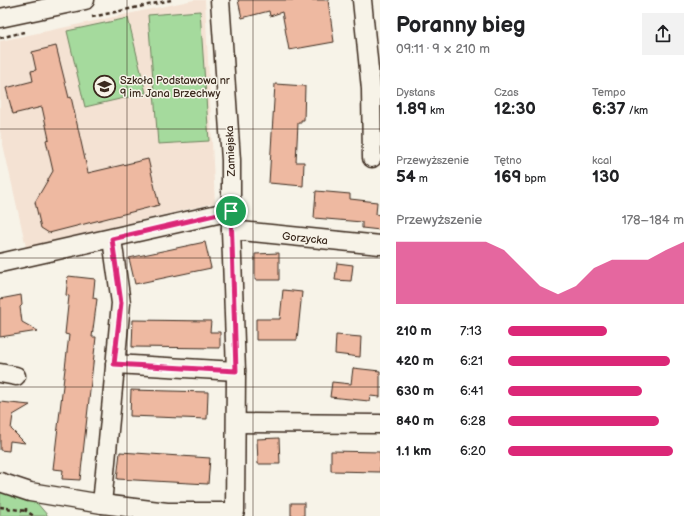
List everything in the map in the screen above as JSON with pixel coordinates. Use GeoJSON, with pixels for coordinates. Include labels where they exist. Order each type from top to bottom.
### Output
{"type":"FeatureCollection","features":[{"type":"Feature","properties":{"kind":"street"},"geometry":{"type":"LineString","coordinates":[[0,18],[85,0]]}},
{"type":"Feature","properties":{"kind":"street","name":"Zamiejska"},"geometry":{"type":"LineString","coordinates":[[102,504],[167,512],[235,512],[237,423],[231,230],[231,160],[220,0]]}},
{"type":"Feature","properties":{"kind":"street"},"geometry":{"type":"LineString","coordinates":[[362,0],[371,89],[372,158]]}},
{"type":"Feature","properties":{"kind":"street"},"geometry":{"type":"LineString","coordinates":[[0,263],[231,211]]}},
{"type":"Feature","properties":{"kind":"street","name":"Gorzycka"},"geometry":{"type":"LineString","coordinates":[[231,230],[380,245]]}},
{"type":"Feature","properties":{"kind":"street"},"geometry":{"type":"LineString","coordinates":[[0,482],[30,492],[102,504],[114,364],[121,303],[112,239]]}},
{"type":"Feature","properties":{"kind":"street"},"geometry":{"type":"LineString","coordinates":[[114,364],[236,371]]}},
{"type":"Feature","properties":{"kind":"street"},"geometry":{"type":"LineString","coordinates":[[237,423],[380,424]]}},
{"type":"Feature","properties":{"kind":"path"},"geometry":{"type":"LineString","coordinates":[[0,507],[26,511]]}},
{"type":"Feature","properties":{"kind":"shaded area","name":"Szkoła Podstawowa nr 9 im. Jana Brzechwy"},"geometry":{"type":"Polygon","coordinates":[[[194,0],[205,0],[215,203],[26,247],[0,131],[0,41],[194,0]]]}},
{"type":"Feature","properties":{"kind":"green space"},"geometry":{"type":"Polygon","coordinates":[[[200,11],[209,141],[158,144],[148,15],[200,11]]]}},
{"type":"Feature","properties":{"kind":"green space"},"geometry":{"type":"Polygon","coordinates":[[[128,18],[146,93],[85,107],[67,31],[128,18]]]}},
{"type":"Feature","properties":{"kind":"green space"},"geometry":{"type":"Polygon","coordinates":[[[0,490],[36,502],[48,516],[0,516],[0,490]]]}},
{"type":"Feature","properties":{"kind":"building"},"geometry":{"type":"Polygon","coordinates":[[[238,0],[328,0],[334,42],[289,50],[282,12],[270,16],[269,11],[242,18],[238,0]]]}},
{"type":"Feature","properties":{"kind":"building"},"geometry":{"type":"Polygon","coordinates":[[[56,46],[69,98],[71,97],[88,173],[148,159],[159,205],[49,233],[41,228],[35,202],[53,171],[46,140],[49,139],[42,107],[13,114],[6,88],[33,81],[31,71],[36,70],[32,52],[56,46]]]}},
{"type":"Feature","properties":{"kind":"building"},"geometry":{"type":"Polygon","coordinates":[[[275,84],[305,86],[304,120],[301,120],[301,123],[298,123],[296,162],[304,162],[303,186],[269,183],[275,84]]]}},
{"type":"Feature","properties":{"kind":"building"},"geometry":{"type":"Polygon","coordinates":[[[316,191],[350,194],[350,199],[377,202],[376,214],[380,215],[380,230],[362,228],[362,222],[314,218],[316,191]]]}},
{"type":"Feature","properties":{"kind":"building"},"geometry":{"type":"Polygon","coordinates":[[[205,242],[211,268],[135,284],[129,258],[205,242]]]}},
{"type":"Feature","properties":{"kind":"building"},"geometry":{"type":"Polygon","coordinates":[[[279,253],[279,280],[255,280],[255,254],[279,253]]]}},
{"type":"Feature","properties":{"kind":"building"},"geometry":{"type":"Polygon","coordinates":[[[337,263],[353,265],[351,281],[335,280],[337,263]]]}},
{"type":"Feature","properties":{"kind":"building"},"geometry":{"type":"Polygon","coordinates":[[[68,276],[95,279],[93,298],[97,299],[92,337],[96,337],[80,480],[62,479],[63,470],[53,469],[69,335],[65,334],[69,296],[66,295],[68,276]]]}},
{"type":"Feature","properties":{"kind":"building"},"geometry":{"type":"Polygon","coordinates":[[[283,290],[302,292],[297,340],[256,340],[256,319],[280,319],[283,290]]]}},
{"type":"Feature","properties":{"kind":"building"},"geometry":{"type":"Polygon","coordinates":[[[21,295],[22,305],[20,307],[22,322],[38,331],[0,337],[0,299],[21,295]]]}},
{"type":"Feature","properties":{"kind":"building"},"geometry":{"type":"Polygon","coordinates":[[[133,320],[211,321],[210,332],[220,332],[220,348],[132,347],[133,320]]]}},
{"type":"Feature","properties":{"kind":"building"},"geometry":{"type":"Polygon","coordinates":[[[336,335],[361,337],[360,357],[335,354],[336,335]]]}},
{"type":"Feature","properties":{"kind":"building"},"geometry":{"type":"Polygon","coordinates":[[[353,368],[380,371],[380,397],[370,396],[369,401],[330,397],[332,382],[351,384],[353,368]]]}},
{"type":"Feature","properties":{"kind":"building"},"geometry":{"type":"Polygon","coordinates":[[[131,390],[208,392],[207,419],[130,416],[131,390]]]}},
{"type":"Feature","properties":{"kind":"building"},"geometry":{"type":"Polygon","coordinates":[[[0,402],[30,405],[13,415],[11,429],[25,443],[10,441],[9,451],[0,450],[0,402]]]}},
{"type":"Feature","properties":{"kind":"building"},"geometry":{"type":"Polygon","coordinates":[[[279,438],[280,464],[258,464],[257,439],[279,438]]]}},
{"type":"Feature","properties":{"kind":"building"},"geometry":{"type":"Polygon","coordinates":[[[331,451],[380,452],[380,472],[331,471],[331,451]]]}},
{"type":"Feature","properties":{"kind":"building"},"geometry":{"type":"Polygon","coordinates":[[[120,452],[210,458],[208,484],[117,479],[120,452]]]}},
{"type":"Feature","properties":{"kind":"building"},"geometry":{"type":"Polygon","coordinates":[[[291,503],[304,503],[304,516],[291,516],[291,503]]]}},
{"type":"Feature","properties":{"kind":"place","name":"Szkoła Podstawowa nr 9 im. Jana Brzechwy"},"geometry":{"type":"Point","coordinates":[105,86]}},
{"type":"Feature","properties":{"kind":"route"},"geometry":{"type":"LineString","coordinates":[[231,211],[236,371],[114,364],[121,303],[112,239],[231,211]]}}]}
